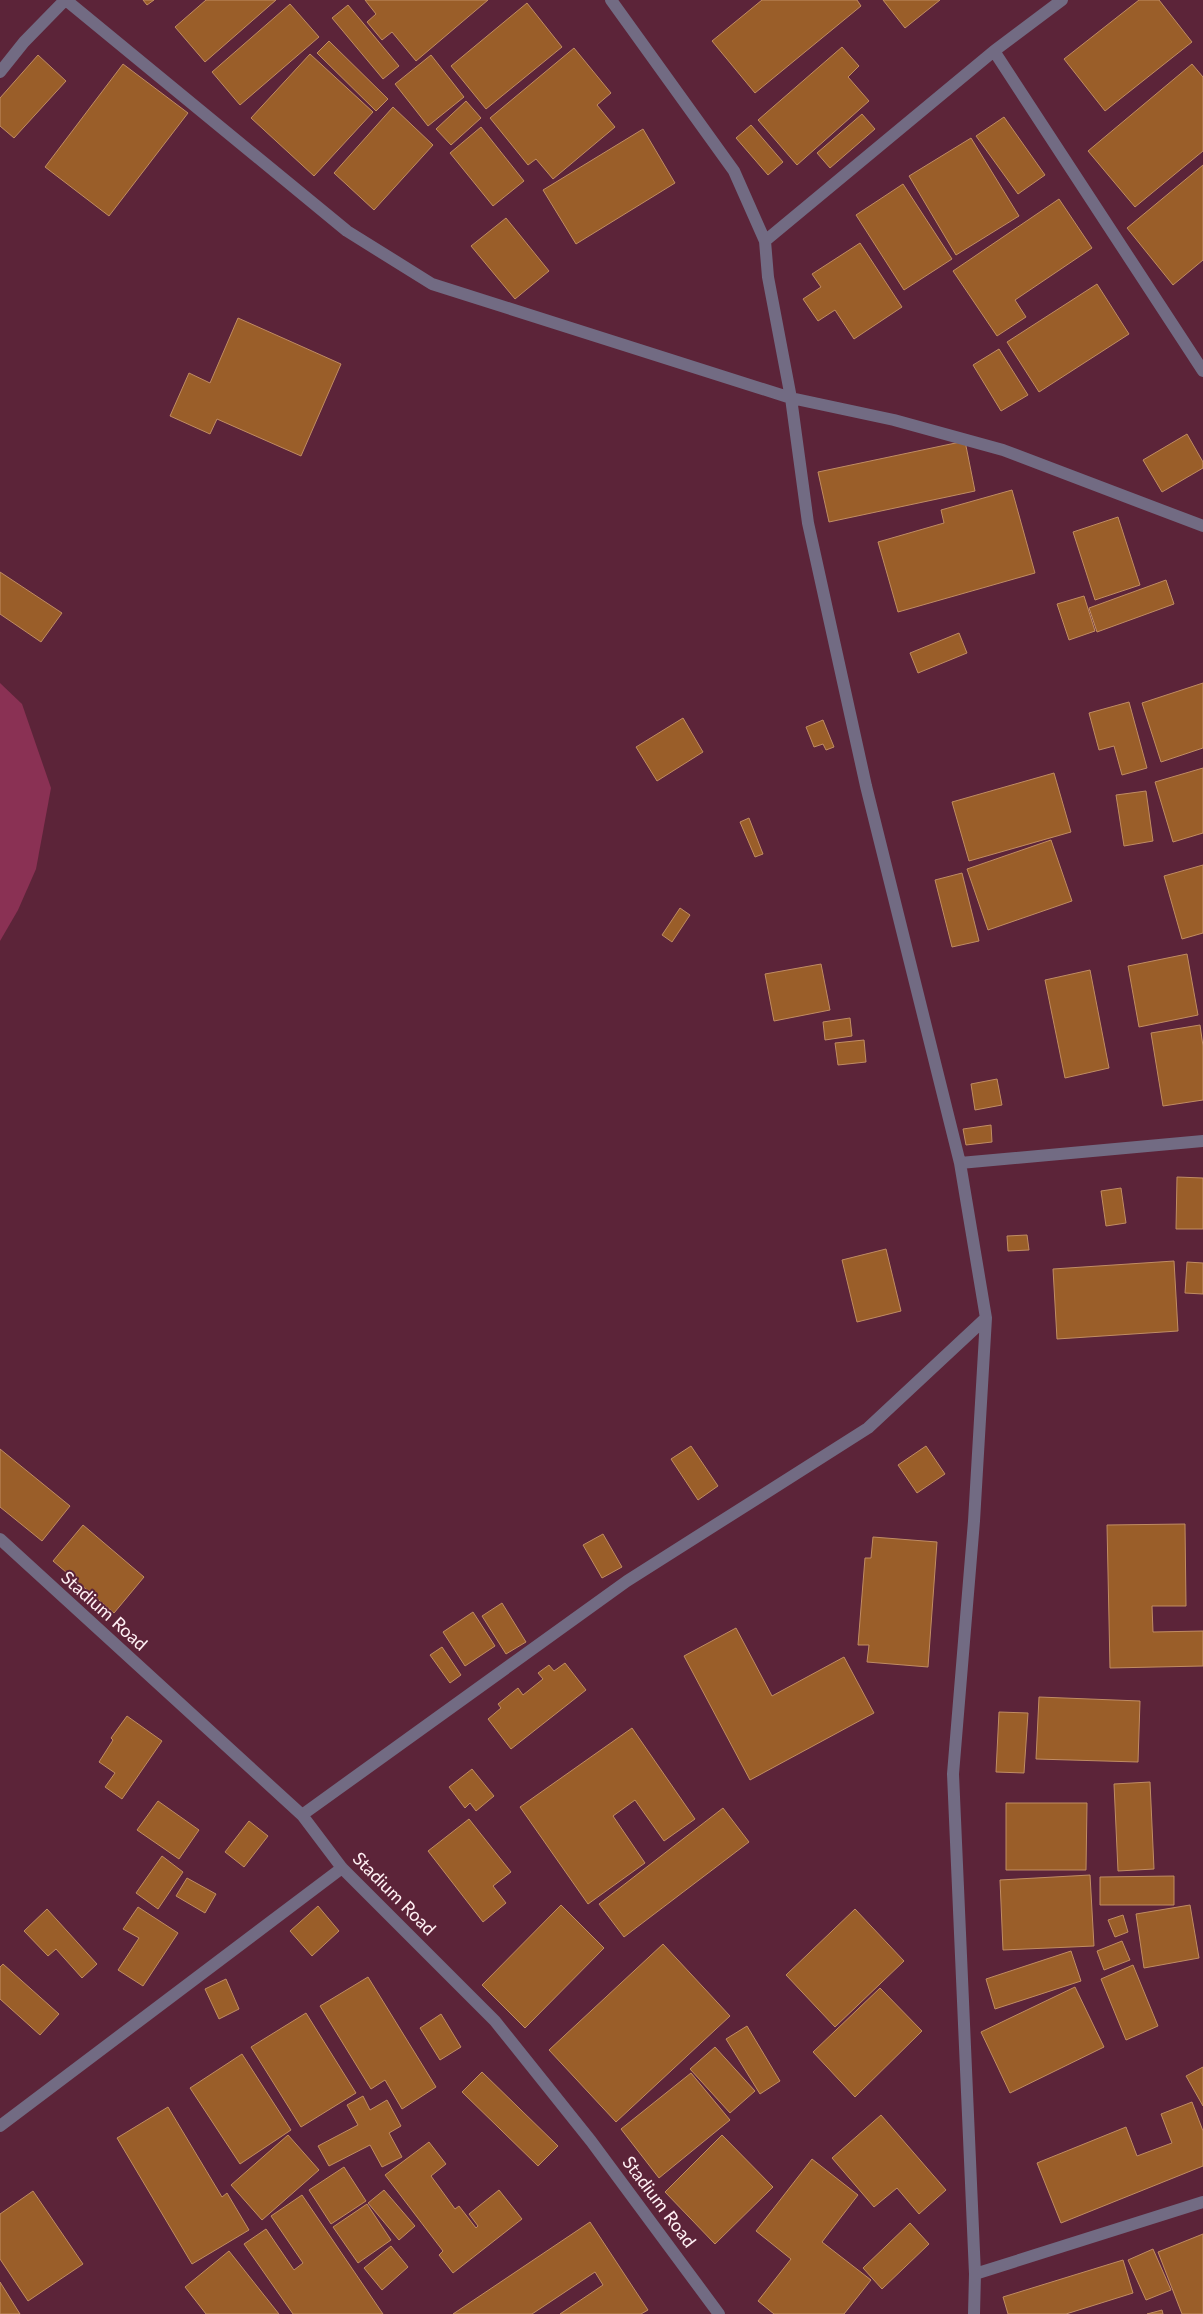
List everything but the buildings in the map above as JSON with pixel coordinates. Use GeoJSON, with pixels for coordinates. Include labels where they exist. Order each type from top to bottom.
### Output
{"type":"FeatureCollection","features":[{"type":"Feature","properties":{"kind":"street"},"geometry":{"type":"LineString","coordinates":[[0,72],[24,42],[66,0],[347,231],[432,284],[791,398],[894,420],[1003,450],[1203,526]]}},
{"type":"Feature","properties":{"kind":"street"},"geometry":{"type":"LineString","coordinates":[[610,0],[734,171],[765,241],[768,277],[791,398],[808,523],[857,747],[960,1163],[986,1318],[974,1521],[953,1774],[975,2274],[974,2314]]}},
{"type":"Feature","properties":{"kind":"street"},"geometry":{"type":"LineString","coordinates":[[765,241],[994,51],[1062,0]]}},
{"type":"Feature","properties":{"kind":"street"},"geometry":{"type":"LineString","coordinates":[[994,51],[1203,371]]}},
{"type":"Feature","properties":{"kind":"street"},"geometry":{"type":"LineString","coordinates":[[960,1163],[1203,1141]]}},
{"type":"Feature","properties":{"kind":"street"},"geometry":{"type":"LineString","coordinates":[[302,1815],[627,1581],[868,1428],[986,1318]]}},
{"type":"Feature","properties":{"kind":"street","name":"Stadium Road"},"geometry":{"type":"LineString","coordinates":[[0,1539],[302,1815],[342,1868],[495,2021],[592,2141],[719,2314]]}},
{"type":"Feature","properties":{"kind":"street"},"geometry":{"type":"LineString","coordinates":[[0,2126],[342,1868]]}},
{"type":"Feature","properties":{"kind":"street"},"geometry":{"type":"LineString","coordinates":[[975,2274],[1203,2202]]}},
{"type":"Feature","properties":{"kind":"shaded area"},"geometry":{"type":"Polygon","coordinates":[[[0,683],[22,704],[51,788],[36,869],[18,910],[0,941],[0,683]]]}}]}
